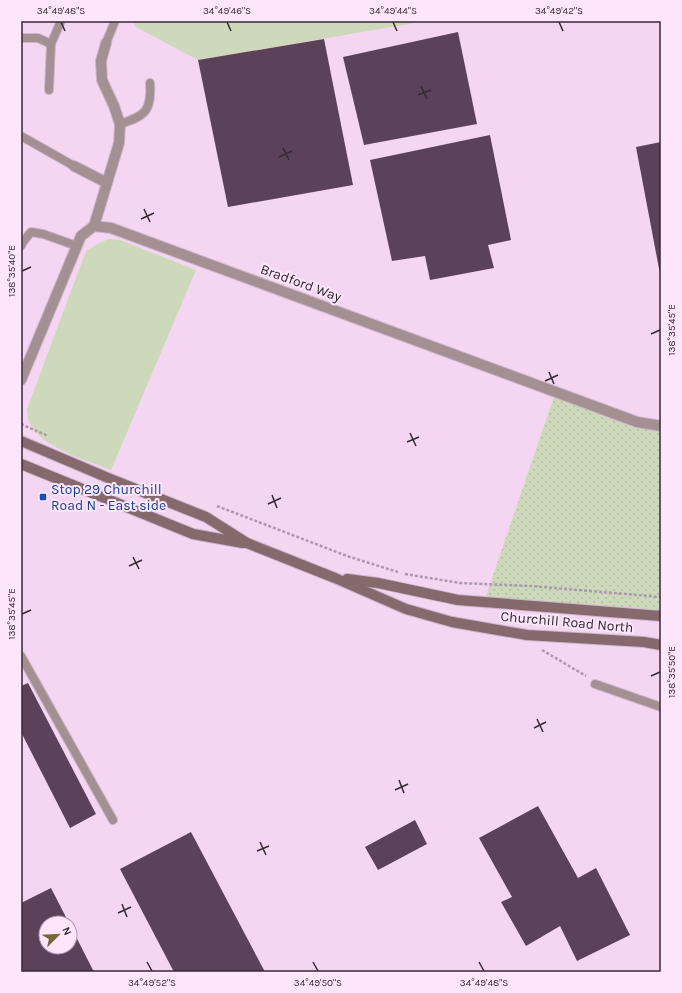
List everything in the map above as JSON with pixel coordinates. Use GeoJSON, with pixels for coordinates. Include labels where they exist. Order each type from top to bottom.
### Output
{"type":"FeatureCollection","features":[{"type":"Feature","properties":{"kind":"street"},"geometry":{"type":"LineString","coordinates":[[21,380],[81,236],[94,226],[119,143],[120,124],[114,106],[102,80],[101,61],[106,43]]}},
{"type":"Feature","properties":{"kind":"street"},"geometry":{"type":"LineString","coordinates":[[74,166],[107,183]]}},
{"type":"Feature","properties":{"kind":"street","name":"Bradford Way"},"geometry":{"type":"LineString","coordinates":[[94,226],[111,228],[630,419],[661,426]]}},
{"type":"Feature","properties":{"kind":"street","name":"Churchill Road North"},"geometry":{"type":"LineString","coordinates":[[21,441],[206,517],[247,543],[335,578],[406,609],[452,622],[527,635],[644,642],[661,645]]}},
{"type":"Feature","properties":{"kind":"street","name":"Churchill Road North"},"geometry":{"type":"LineString","coordinates":[[21,464],[193,534],[247,543]]}},
{"type":"Feature","properties":{"kind":"street","name":"Churchill Road North"},"geometry":{"type":"LineString","coordinates":[[335,578],[378,583],[458,600],[661,616]]}},
{"type":"Feature","properties":{"kind":"lane"},"geometry":{"type":"LineString","coordinates":[[49,90],[51,44],[61,21]]}},
{"type":"Feature","properties":{"kind":"lane"},"geometry":{"type":"LineString","coordinates":[[106,43],[114,21]]}},
{"type":"Feature","properties":{"kind":"lane"},"geometry":{"type":"LineString","coordinates":[[21,38],[38,38],[51,44]]}},
{"type":"Feature","properties":{"kind":"lane"},"geometry":{"type":"LineString","coordinates":[[120,124],[136,119],[149,108],[151,95],[150,83]]}},
{"type":"Feature","properties":{"kind":"lane"},"geometry":{"type":"LineString","coordinates":[[21,136],[74,166]]}},
{"type":"Feature","properties":{"kind":"lane"},"geometry":{"type":"LineString","coordinates":[[21,246],[31,232],[44,234],[77,246]]}},
{"type":"Feature","properties":{"kind":"lane"},"geometry":{"type":"LineString","coordinates":[[21,656],[113,820]]}},
{"type":"Feature","properties":{"kind":"lane"},"geometry":{"type":"LineString","coordinates":[[596,684],[661,707]]}},
{"type":"Feature","properties":{"kind":"path"},"geometry":{"type":"LineString","coordinates":[[21,424],[49,437]]}},
{"type":"Feature","properties":{"kind":"path"},"geometry":{"type":"LineString","coordinates":[[211,504],[347,556],[398,573],[460,583],[531,586],[661,597]]}},
{"type":"Feature","properties":{"kind":"path"},"geometry":{"type":"LineString","coordinates":[[542,650],[596,684]]}},
{"type":"Feature","properties":{"kind":"green space"},"geometry":{"type":"Polygon","coordinates":[[[136,21],[427,21],[198,60],[134,26],[136,21]]]}},
{"type":"Feature","properties":{"kind":"green space"},"geometry":{"type":"Polygon","coordinates":[[[109,239],[120,240],[196,270],[111,470],[64,452],[42,438],[34,430],[29,421],[27,409],[86,251],[109,239]]]}},
{"type":"Feature","properties":{"kind":"green space"},"geometry":{"type":"Polygon","coordinates":[[[556,391],[661,426],[661,616],[484,602],[556,391]]]}},
{"type":"Feature","properties":{"kind":"building"},"geometry":{"type":"Polygon","coordinates":[[[458,32],[477,124],[364,145],[343,57],[458,32]]]}},
{"type":"Feature","properties":{"kind":"building"},"geometry":{"type":"Polygon","coordinates":[[[324,39],[353,185],[228,207],[198,60],[324,39]]]}},
{"type":"Feature","properties":{"kind":"building"},"geometry":{"type":"Polygon","coordinates":[[[490,135],[511,240],[488,245],[494,268],[430,280],[425,256],[392,261],[370,160],[490,135]]]}},
{"type":"Feature","properties":{"kind":"building"},"geometry":{"type":"Polygon","coordinates":[[[661,142],[661,274],[660,274],[636,147],[661,142]]]}},
{"type":"Feature","properties":{"kind":"building"},"geometry":{"type":"Polygon","coordinates":[[[28,683],[96,814],[70,828],[21,732],[21,686],[28,683]]]}},
{"type":"Feature","properties":{"kind":"building"},"geometry":{"type":"Polygon","coordinates":[[[538,806],[578,878],[596,868],[630,935],[577,961],[560,926],[526,946],[501,902],[512,897],[479,838],[538,806]]]}},
{"type":"Feature","properties":{"kind":"building"},"geometry":{"type":"Polygon","coordinates":[[[415,820],[427,844],[378,870],[365,847],[415,820]]]}},
{"type":"Feature","properties":{"kind":"building"},"geometry":{"type":"Polygon","coordinates":[[[191,832],[265,972],[174,972],[120,869],[191,832]]]}},
{"type":"Feature","properties":{"kind":"building"},"geometry":{"type":"Polygon","coordinates":[[[51,888],[65,915],[38,915],[38,955],[78,955],[78,941],[94,972],[21,972],[21,903],[51,888]]]}},
{"type":"Feature","properties":{"kind":"place","name":"Stop 29 Churchill Road N - East side"},"geometry":{"type":"Point","coordinates":[43,497]}}]}
